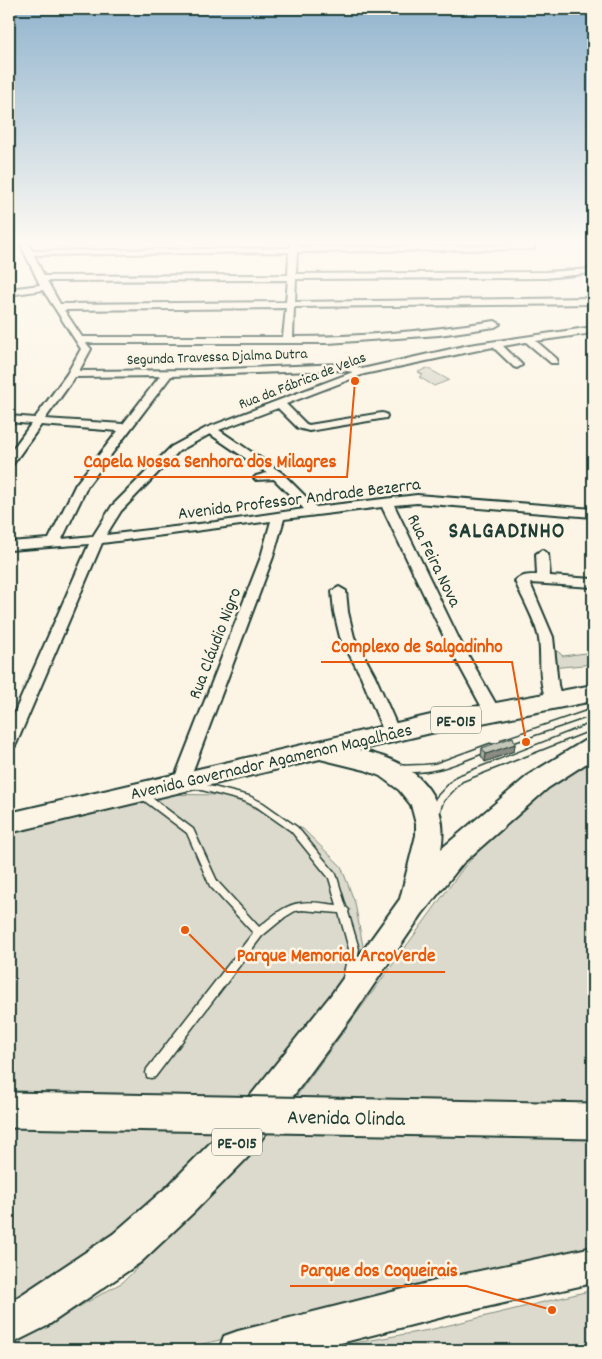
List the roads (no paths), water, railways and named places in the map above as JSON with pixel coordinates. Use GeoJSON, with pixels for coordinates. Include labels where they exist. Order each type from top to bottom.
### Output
{"type":"FeatureCollection","features":[{"type":"Feature","properties":{"kind":"highway","name":"Avenida Governador Agamenon Magalhães"},"geometry":{"type":"LineString","coordinates":[[9,824],[392,733],[593,693]]}},
{"type":"Feature","properties":{"kind":"highway","name":"PE-015"},"geometry":{"type":"LineString","coordinates":[[9,1325],[32,1312],[128,1248],[181,1199],[236,1143],[342,1005],[412,905],[453,855],[539,781],[593,748]]}},
{"type":"Feature","properties":{"kind":"highway"},"geometry":{"type":"LineString","coordinates":[[320,750],[381,766],[402,780],[423,800],[428,810],[430,833],[412,905]]}},
{"type":"Feature","properties":{"kind":"main road","name":"Avenida Olinda"},"geometry":{"type":"LineString","coordinates":[[9,1110],[593,1122]]}},
{"type":"Feature","properties":{"kind":"main road"},"geometry":{"type":"LineString","coordinates":[[238,1350],[451,1296],[593,1265]]}},
{"type":"Feature","properties":{"kind":"street"},"geometry":{"type":"LineString","coordinates":[[57,307],[192,306]]}},
{"type":"Feature","properties":{"kind":"street"},"geometry":{"type":"LineString","coordinates":[[288,340],[290,306]]}},
{"type":"Feature","properties":{"kind":"street"},"geometry":{"type":"LineString","coordinates":[[9,462],[85,353],[86,349],[57,307]]}},
{"type":"Feature","properties":{"kind":"street"},"geometry":{"type":"LineString","coordinates":[[80,340],[335,339],[434,332],[496,324]]}},
{"type":"Feature","properties":{"kind":"street","name":"Rua da Fábrica de Velas"},"geometry":{"type":"LineString","coordinates":[[9,742],[97,540],[116,510],[175,449],[210,430],[361,372],[494,344],[592,332]]}},
{"type":"Feature","properties":{"kind":"street"},"geometry":{"type":"LineString","coordinates":[[528,339],[554,361]]}},
{"type":"Feature","properties":{"kind":"street"},"geometry":{"type":"LineString","coordinates":[[494,344],[517,365]]}},
{"type":"Feature","properties":{"kind":"street","name":"Segunda Travessa Djalma Dutra"},"geometry":{"type":"LineString","coordinates":[[72,374],[349,367],[361,372]]}},
{"type":"Feature","properties":{"kind":"street"},"geometry":{"type":"LineString","coordinates":[[54,543],[82,484],[168,373]]}},
{"type":"Feature","properties":{"kind":"street"},"geometry":{"type":"LineString","coordinates":[[280,404],[302,426],[309,428],[382,416]]}},
{"type":"Feature","properties":{"kind":"street"},"geometry":{"type":"LineString","coordinates":[[9,419],[126,428]]}},
{"type":"Feature","properties":{"kind":"street"},"geometry":{"type":"LineString","coordinates":[[210,430],[263,462],[313,511]]}},
{"type":"Feature","properties":{"kind":"street"},"geometry":{"type":"LineString","coordinates":[[260,478],[278,475]]}},
{"type":"Feature","properties":{"kind":"street","name":"Avenida Professor Andrade Bezerra"},"geometry":{"type":"LineString","coordinates":[[9,546],[97,540],[417,499],[593,513]]}},
{"type":"Feature","properties":{"kind":"street","name":"Rua Feira Nova"},"geometry":{"type":"LineString","coordinates":[[386,502],[453,641],[493,713]]}},
{"type":"Feature","properties":{"kind":"street","name":"Rua Cláudio Nigro"},"geometry":{"type":"LineString","coordinates":[[181,782],[267,557],[278,516]]}},
{"type":"Feature","properties":{"kind":"street"},"geometry":{"type":"LineString","coordinates":[[542,554],[544,581]]}},
{"type":"Feature","properties":{"kind":"street"},"geometry":{"type":"LineString","coordinates":[[554,700],[550,685],[546,638],[522,581],[593,583]]}},
{"type":"Feature","properties":{"kind":"street"},"geometry":{"type":"LineString","coordinates":[[339,591],[341,612],[347,637],[368,676],[392,733]]}},
{"type":"Feature","properties":{"kind":"lane"},"geometry":{"type":"LineString","coordinates":[[381,766],[411,770],[437,767],[531,732],[593,712]]}},
{"type":"Feature","properties":{"kind":"lane"},"geometry":{"type":"LineString","coordinates":[[430,833],[439,800],[459,780],[593,726]]}},
{"type":"Feature","properties":{"kind":"lane"},"geometry":{"type":"LineString","coordinates":[[181,782],[246,798],[260,805],[294,829],[333,877],[354,949],[342,1005]]}},
{"type":"Feature","properties":{"kind":"lane"},"geometry":{"type":"LineString","coordinates":[[138,792],[190,830],[213,883],[258,933]]}},
{"type":"Feature","properties":{"kind":"lane"},"geometry":{"type":"LineString","coordinates":[[151,1073],[258,933],[282,914],[293,908],[302,906],[344,910]]}},
{"type":"Feature","properties":{"kind":"place","name":"Capela Nossa Senhora dos Milagres"},"geometry":{"type":"Point","coordinates":[355,381]}},
{"type":"Feature","properties":{"kind":"place","name":"Complexo de Salgadinho"},"geometry":{"type":"Point","coordinates":[526,742]}},
{"type":"Feature","properties":{"kind":"place","name":"Parque Memorial ArcoVerde"},"geometry":{"type":"Point","coordinates":[185,930]}},
{"type":"Feature","properties":{"kind":"place","name":"Parque dos Coqueirais"},"geometry":{"type":"Point","coordinates":[552,1310]}},
{"type":"Feature","properties":{"kind":"district","name":"SALGADINHO"},"geometry":{"type":"Point","coordinates":[507,529]}}]}
